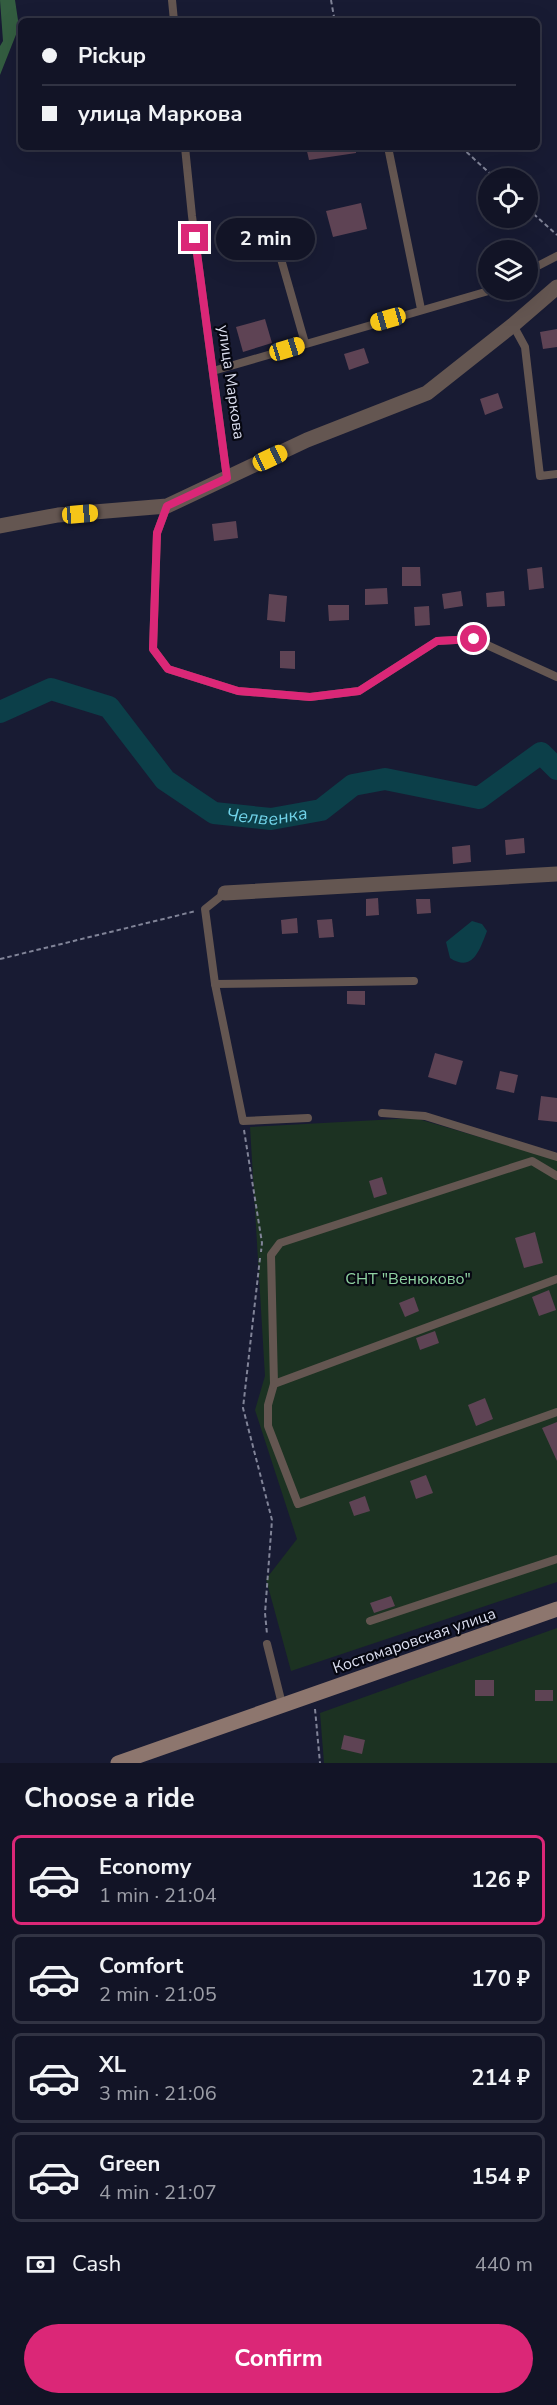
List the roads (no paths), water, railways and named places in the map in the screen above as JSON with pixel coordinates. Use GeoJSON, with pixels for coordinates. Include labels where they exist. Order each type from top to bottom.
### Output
{"type":"FeatureCollection","features":[{"type":"Feature","properties":{"kind":"street"},"geometry":{"type":"LineString","coordinates":[[0,526],[58,515],[167,506],[308,440],[427,393],[513,325],[557,286]]}},
{"type":"Feature","properties":{"kind":"street"},"geometry":{"type":"LineString","coordinates":[[225,893],[557,874]]}},
{"type":"Feature","properties":{"kind":"street","name":"Костомаровская улица"},"geometry":{"type":"LineString","coordinates":[[118,1763],[557,1609]]}},
{"type":"Feature","properties":{"kind":"lane"},"geometry":{"type":"LineString","coordinates":[[172,0],[174,18]]}},
{"type":"Feature","properties":{"kind":"lane","name":"улица Маркова"},"geometry":{"type":"LineString","coordinates":[[185,150],[227,478]]}},
{"type":"Feature","properties":{"kind":"lane"},"geometry":{"type":"LineString","coordinates":[[389,150],[421,309]]}},
{"type":"Feature","properties":{"kind":"lane"},"geometry":{"type":"LineString","coordinates":[[538,266],[557,256]]}},
{"type":"Feature","properties":{"kind":"lane"},"geometry":{"type":"LineString","coordinates":[[281,259],[305,343]]}},
{"type":"Feature","properties":{"kind":"lane"},"geometry":{"type":"LineString","coordinates":[[213,371],[478,294]]}},
{"type":"Feature","properties":{"kind":"lane"},"geometry":{"type":"LineString","coordinates":[[513,325],[525,347],[540,476],[557,474]]}},
{"type":"Feature","properties":{"kind":"lane"},"geometry":{"type":"LineString","coordinates":[[167,506],[157,533],[153,649],[168,669],[238,691],[310,697],[359,691],[437,641],[474,639],[557,677]]}},
{"type":"Feature","properties":{"kind":"lane"},"geometry":{"type":"LineString","coordinates":[[225,893],[205,909],[215,984],[243,1121],[308,1118]]}},
{"type":"Feature","properties":{"kind":"lane"},"geometry":{"type":"LineString","coordinates":[[215,984],[414,981]]}},
{"type":"Feature","properties":{"kind":"lane"},"geometry":{"type":"LineString","coordinates":[[382,1113],[425,1116],[557,1157]]}},
{"type":"Feature","properties":{"kind":"lane"},"geometry":{"type":"LineString","coordinates":[[557,1176],[532,1161],[280,1243],[271,1255],[274,1384],[268,1405],[268,1426],[298,1504],[557,1412]]}},
{"type":"Feature","properties":{"kind":"lane"},"geometry":{"type":"LineString","coordinates":[[274,1384],[557,1279]]}},
{"type":"Feature","properties":{"kind":"lane"},"geometry":{"type":"LineString","coordinates":[[370,1621],[557,1559]]}},
{"type":"Feature","properties":{"kind":"lane"},"geometry":{"type":"LineString","coordinates":[[267,1644],[282,1704]]}},
{"type":"Feature","properties":{"kind":"waterway","name":"Челвенка"},"geometry":{"type":"LineString","coordinates":[[0,712],[51,689],[109,707],[165,780],[214,813],[271,819],[321,810],[353,785],[385,779],[479,798],[541,753],[557,769]]}},
{"type":"Feature","properties":{"kind":"park label","name":"СНТ \"Венюково\""},"geometry":{"type":"Point","coordinates":[408,1278]}}]}
